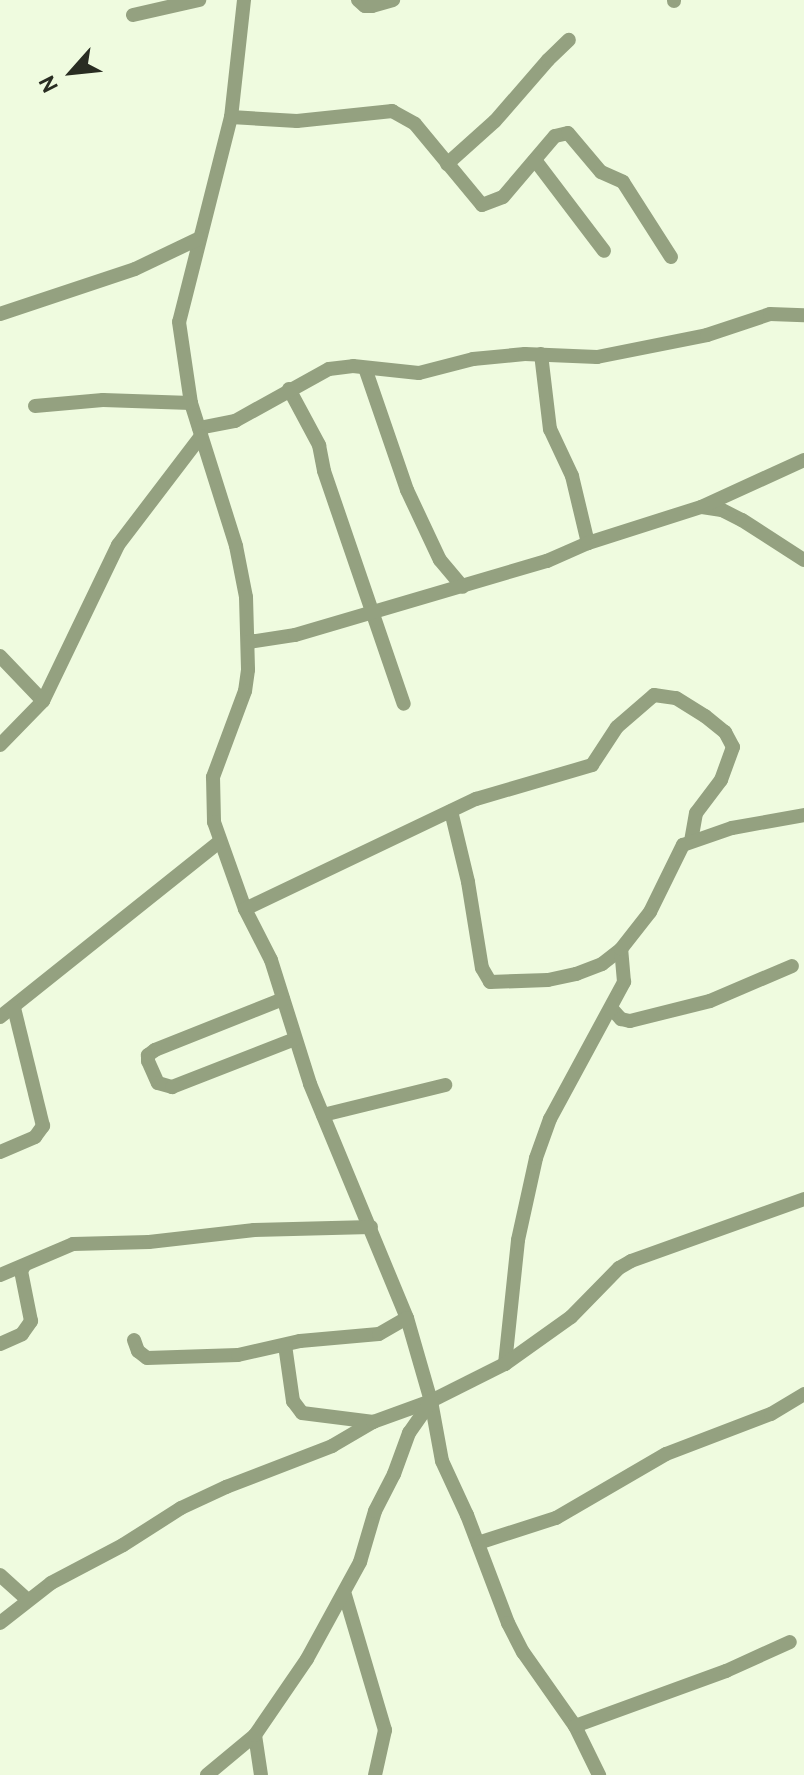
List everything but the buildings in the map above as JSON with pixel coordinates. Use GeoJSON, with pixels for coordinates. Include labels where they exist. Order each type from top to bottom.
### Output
{"type":"FeatureCollection","features":[{"type":"Feature","properties":{"kind":"street"},"geometry":{"type":"LineString","coordinates":[[133,15],[199,0]]}},
{"type":"Feature","properties":{"kind":"street"},"geometry":{"type":"LineString","coordinates":[[244,0],[231,117],[179,322],[191,403],[243,572],[249,642],[245,691],[213,777],[212,804],[219,842],[245,909],[271,960],[323,1115],[407,1318],[431,1401],[442,1461],[478,1543],[508,1623],[523,1652],[575,1726],[599,1775]]}},
{"type":"Feature","properties":{"kind":"street"},"geometry":{"type":"LineString","coordinates":[[358,0],[365,6],[372,6],[393,0]]}},
{"type":"Feature","properties":{"kind":"street"},"geometry":{"type":"LineString","coordinates":[[447,164],[495,121],[569,40]]}},
{"type":"Feature","properties":{"kind":"street"},"geometry":{"type":"LineString","coordinates":[[231,117],[297,121],[392,111],[415,124],[482,205],[503,197],[561,132],[573,136],[595,167],[623,182],[671,257]]}},
{"type":"Feature","properties":{"kind":"street"},"geometry":{"type":"LineString","coordinates":[[535,160],[604,251]]}},
{"type":"Feature","properties":{"kind":"street"},"geometry":{"type":"LineString","coordinates":[[0,314],[135,269],[198,239]]}},
{"type":"Feature","properties":{"kind":"street"},"geometry":{"type":"LineString","coordinates":[[0,745],[43,701],[118,545],[200,432],[235,421],[329,369],[365,368],[419,373],[473,359],[541,354],[597,357],[707,335],[770,314],[804,315]]}},
{"type":"Feature","properties":{"kind":"street"},"geometry":{"type":"LineString","coordinates":[[541,354],[550,429],[572,476],[588,543]]}},
{"type":"Feature","properties":{"kind":"street"},"geometry":{"type":"LineString","coordinates":[[365,368],[407,490],[440,560],[463,587]]}},
{"type":"Feature","properties":{"kind":"street"},"geometry":{"type":"LineString","coordinates":[[289,389],[319,445],[324,471],[404,704]]}},
{"type":"Feature","properties":{"kind":"street"},"geometry":{"type":"LineString","coordinates":[[35,406],[82,401],[191,403]]}},
{"type":"Feature","properties":{"kind":"street"},"geometry":{"type":"LineString","coordinates":[[249,642],[275,640],[547,561],[588,543],[701,507],[804,460]]}},
{"type":"Feature","properties":{"kind":"street"},"geometry":{"type":"LineString","coordinates":[[701,507],[722,510],[742,520],[804,560]]}},
{"type":"Feature","properties":{"kind":"street"},"geometry":{"type":"LineString","coordinates":[[0,656],[43,701]]}},
{"type":"Feature","properties":{"kind":"street"},"geometry":{"type":"LineString","coordinates":[[245,909],[489,795],[592,765],[617,727],[654,695],[676,698],[705,716],[725,732],[733,747],[721,780],[696,813],[691,841]]}},
{"type":"Feature","properties":{"kind":"street"},"geometry":{"type":"LineString","coordinates":[[451,811],[468,882],[482,968],[490,982],[548,980],[602,964],[621,949],[650,912],[678,850],[691,841],[732,828],[804,815]]}},
{"type":"Feature","properties":{"kind":"street"},"geometry":{"type":"LineString","coordinates":[[0,1017],[219,842]]}},
{"type":"Feature","properties":{"kind":"street"},"geometry":{"type":"LineString","coordinates":[[505,1364],[518,1240],[536,1158],[550,1119],[624,982],[621,949]]}},
{"type":"Feature","properties":{"kind":"street"},"geometry":{"type":"LineString","coordinates":[[611,1008],[621,1019],[630,1021],[710,1001],[792,966]]}},
{"type":"Feature","properties":{"kind":"street"},"geometry":{"type":"LineString","coordinates":[[283,999],[151,1052],[148,1061],[158,1083],[172,1087],[295,1039]]}},
{"type":"Feature","properties":{"kind":"street"},"geometry":{"type":"LineString","coordinates":[[0,1152],[35,1137],[43,1126],[14,1008]]}},
{"type":"Feature","properties":{"kind":"street"},"geometry":{"type":"LineString","coordinates":[[323,1115],[445,1085]]}},
{"type":"Feature","properties":{"kind":"street"},"geometry":{"type":"LineString","coordinates":[[0,1623],[27,1599],[181,1508],[332,1446],[373,1422],[431,1401],[505,1364],[571,1317],[619,1268],[631,1261],[804,1199]]}},
{"type":"Feature","properties":{"kind":"street"},"geometry":{"type":"LineString","coordinates":[[0,1275],[73,1244],[149,1242],[254,1230],[371,1227]]}},
{"type":"Feature","properties":{"kind":"street"},"geometry":{"type":"LineString","coordinates":[[0,1344],[22,1334],[31,1321],[21,1271],[24,1266]]}},
{"type":"Feature","properties":{"kind":"street"},"geometry":{"type":"LineString","coordinates":[[134,1340],[138,1351],[147,1358],[255,1353],[285,1345],[379,1334],[407,1318]]}},
{"type":"Feature","properties":{"kind":"street"},"geometry":{"type":"LineString","coordinates":[[285,1345],[293,1401],[302,1413],[373,1422]]}},
{"type":"Feature","properties":{"kind":"street"},"geometry":{"type":"LineString","coordinates":[[478,1543],[556,1518],[666,1454],[771,1414],[804,1394]]}},
{"type":"Feature","properties":{"kind":"street"},"geometry":{"type":"LineString","coordinates":[[207,1775],[255,1735],[307,1659],[345,1595],[409,1433],[431,1401]]}},
{"type":"Feature","properties":{"kind":"street"},"geometry":{"type":"LineString","coordinates":[[0,1575],[27,1599]]}},
{"type":"Feature","properties":{"kind":"street"},"geometry":{"type":"LineString","coordinates":[[345,1595],[385,1730],[375,1775]]}},
{"type":"Feature","properties":{"kind":"street"},"geometry":{"type":"LineString","coordinates":[[575,1726],[726,1671],[790,1642]]}},
{"type":"Feature","properties":{"kind":"street"},"geometry":{"type":"LineString","coordinates":[[255,1735],[261,1775]]}}]}
